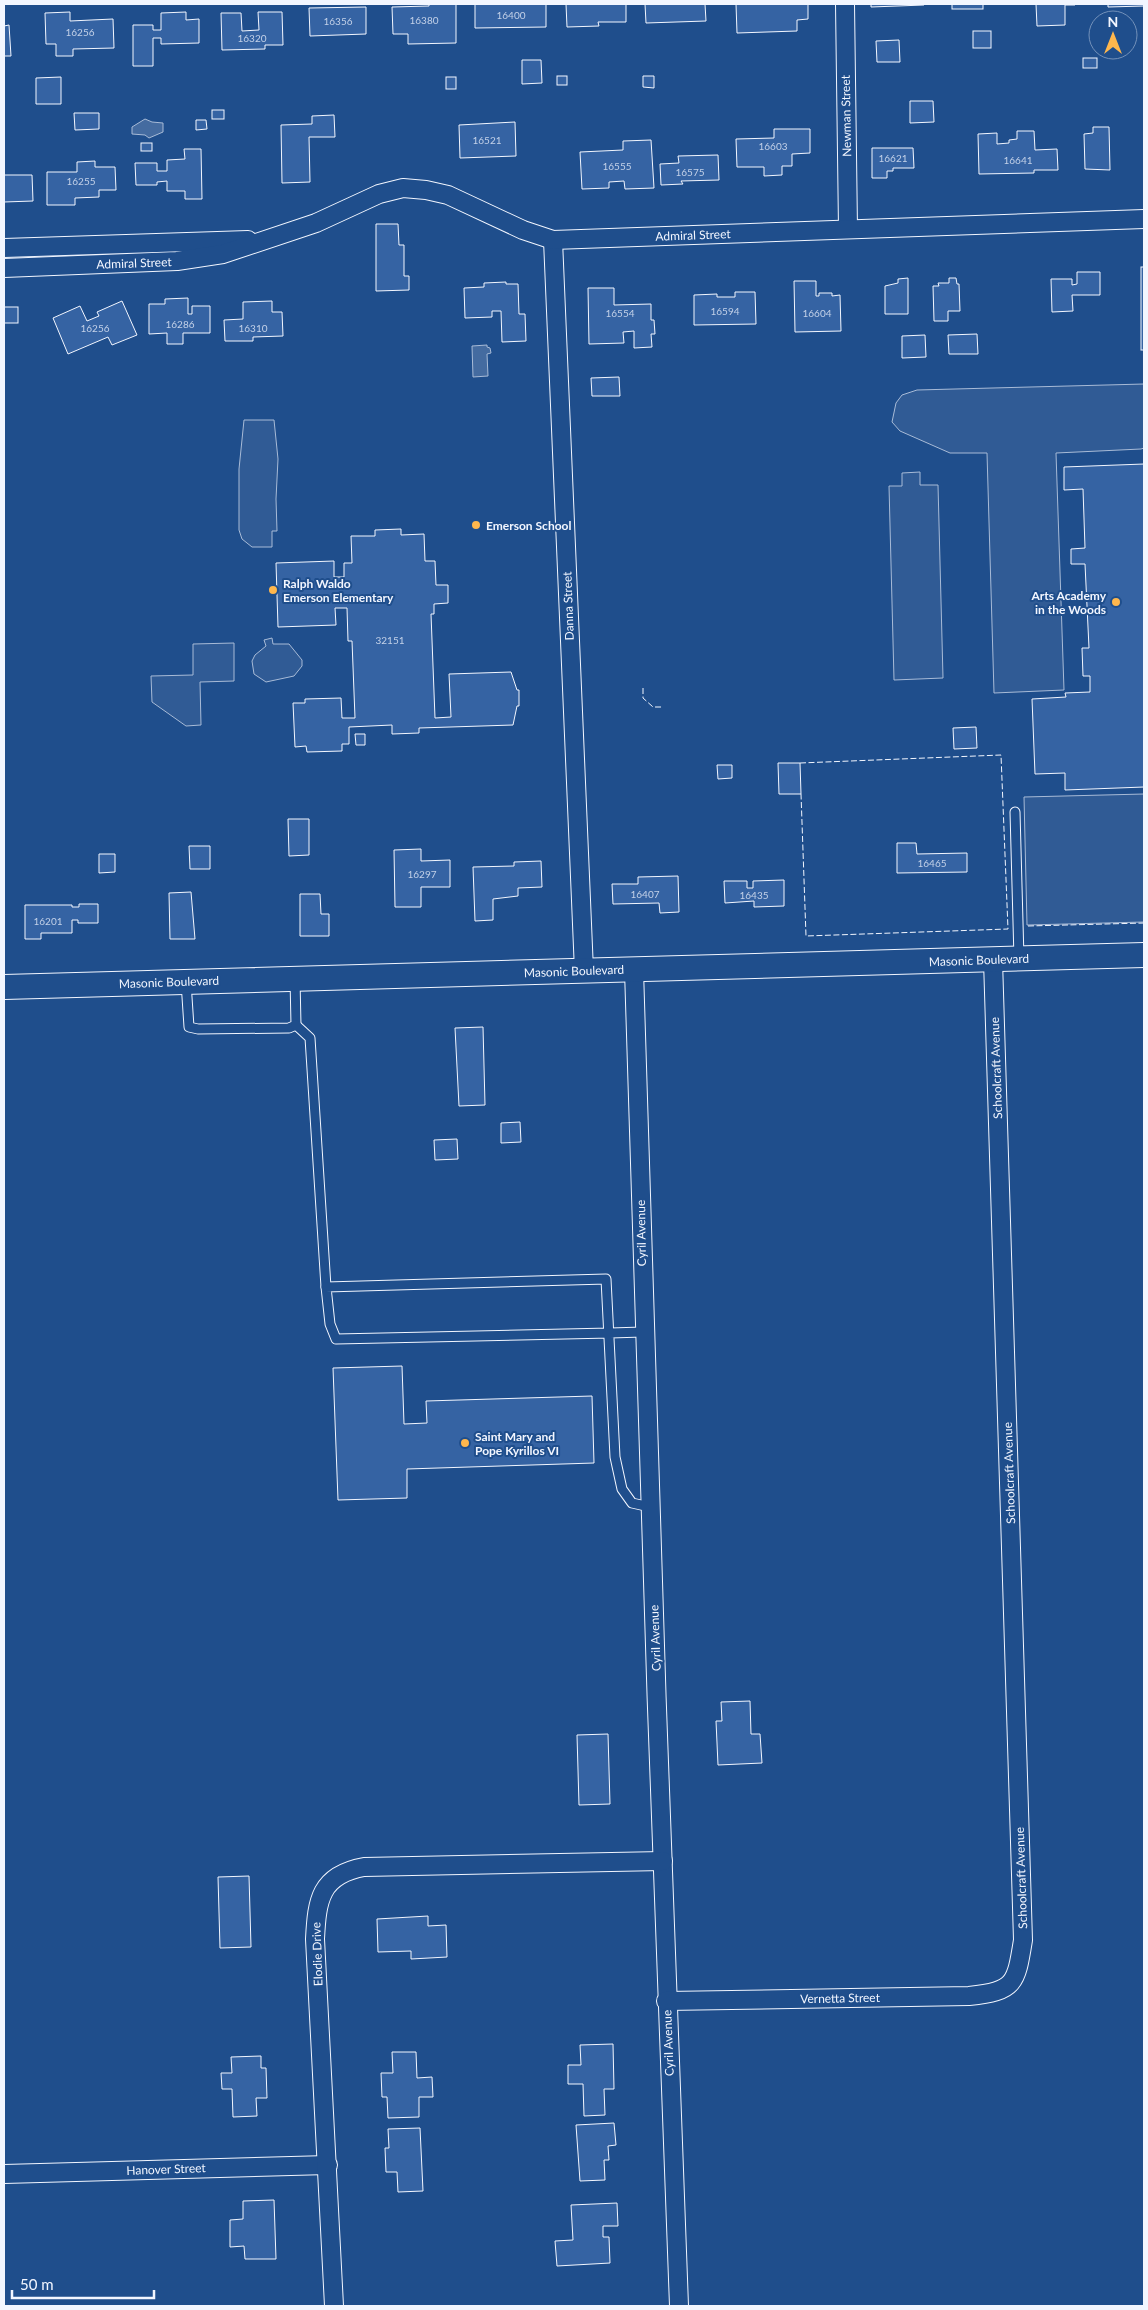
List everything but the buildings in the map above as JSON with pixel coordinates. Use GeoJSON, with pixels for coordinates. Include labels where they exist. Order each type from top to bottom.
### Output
{"type":"FeatureCollection","features":[{"type":"Feature","properties":{"kind":"street","name":"Newman Street"},"geometry":{"type":"LineString","coordinates":[[845,4],[848,229]]}},
{"type":"Feature","properties":{"kind":"street","name":"Admiral Street"},"geometry":{"type":"LineString","coordinates":[[4,268],[177,261],[223,254],[316,223],[378,194],[403,188],[426,190],[448,196],[523,230],[553,240],[1144,219]]}},
{"type":"Feature","properties":{"kind":"street","name":"Admiral Street"},"geometry":{"type":"LineString","coordinates":[[4,248],[261,240]]}},
{"type":"Feature","properties":{"kind":"street","name":"Danna Street"},"geometry":{"type":"LineString","coordinates":[[553,240],[584,971]]}},
{"type":"Feature","properties":{"kind":"street","name":"Masonic Boulevard"},"geometry":{"type":"LineString","coordinates":[[4,987],[1144,956]]}},
{"type":"Feature","properties":{"kind":"street","name":"Schoolcraft Avenue"},"geometry":{"type":"LineString","coordinates":[[993,960],[1023,1940],[1018,1972],[1011,1984]]}},
{"type":"Feature","properties":{"kind":"street","name":"Cyril Avenue"},"geometry":{"type":"LineString","coordinates":[[634,970],[643,1332],[663,1862],[666,2001],[679,2306]]}},
{"type":"Feature","properties":{"kind":"street","name":"Elodie Drive"},"geometry":{"type":"LineString","coordinates":[[334,2306],[315,1939],[316,1913],[321,1894],[330,1881],[350,1870],[364,1868],[663,1862]]}},
{"type":"Feature","properties":{"kind":"street","name":"Vernetta Street"},"geometry":{"type":"LineString","coordinates":[[666,2001],[969,1996],[1000,1991],[1011,1984]]}},
{"type":"Feature","properties":{"kind":"street","name":"Hanover Street"},"geometry":{"type":"LineString","coordinates":[[4,2174],[328,2165]]}},
{"type":"Feature","properties":{"kind":"lane"},"geometry":{"type":"LineString","coordinates":[[1015,812],[1019,959]]}},
{"type":"Feature","properties":{"kind":"lane"},"geometry":{"type":"LineString","coordinates":[[295,979],[296,1025],[310,1038],[326,1287],[330,1324],[336,1339],[643,1332]]}},
{"type":"Feature","properties":{"kind":"lane"},"geometry":{"type":"LineString","coordinates":[[186,982],[189,1027],[198,1029],[289,1028],[296,1025]]}},
{"type":"Feature","properties":{"kind":"lane"},"geometry":{"type":"LineString","coordinates":[[326,1287],[606,1279],[615,1457],[622,1489],[632,1503],[650,1506]]}},
{"type":"Feature","properties":{"kind":"shaded area"},"geometry":{"type":"Polygon","coordinates":[[[145,119],[163,123],[163,132],[149,138],[145,135],[132,134],[132,127],[145,119]]]}},
{"type":"Feature","properties":{"kind":"shaded area"},"geometry":{"type":"Polygon","coordinates":[[[487,345],[491,353],[487,354],[488,376],[473,377],[472,346],[487,345]]]}},
{"type":"Feature","properties":{"kind":"shaded area"},"geometry":{"type":"Polygon","coordinates":[[[1144,384],[1144,448],[1056,453],[1064,690],[994,693],[987,453],[950,453],[900,431],[892,422],[896,403],[902,395],[917,390],[1144,384]]]}},
{"type":"Feature","properties":{"kind":"shaded area"},"geometry":{"type":"Polygon","coordinates":[[[244,420],[274,420],[278,459],[277,531],[272,531],[272,547],[252,547],[242,539],[239,530],[239,469],[244,420]]]}},
{"type":"Feature","properties":{"kind":"shaded area"},"geometry":{"type":"Polygon","coordinates":[[[920,472],[920,485],[938,485],[943,678],[894,680],[889,486],[902,486],[902,473],[920,472]]]}},
{"type":"Feature","properties":{"kind":"shaded area"},"geometry":{"type":"Polygon","coordinates":[[[272,638],[273,644],[289,644],[302,660],[302,666],[294,676],[266,682],[254,674],[252,661],[255,655],[266,646],[264,640],[272,638]]]}},
{"type":"Feature","properties":{"kind":"shaded area"},"geometry":{"type":"Polygon","coordinates":[[[234,643],[234,681],[200,682],[201,725],[186,726],[152,702],[151,676],[193,675],[193,644],[234,643]]]}},
{"type":"Feature","properties":{"kind":"shaded area"},"geometry":{"type":"Polygon","coordinates":[[[1144,794],[1144,922],[1027,925],[1024,797],[1144,794]]]}},
{"type":"Feature","properties":{"kind":"fence"},"geometry":{"type":"LineString","coordinates":[[643,688],[643,698],[653,707],[663,707]]}},
{"type":"Feature","properties":{"kind":"fence"},"geometry":{"type":"LineString","coordinates":[[800,763],[1001,755],[1008,929],[806,936],[801,794]]}},
{"type":"Feature","properties":{"kind":"fence"},"geometry":{"type":"LineString","coordinates":[[1028,926],[1144,923]]}},
{"type":"Feature","properties":{"kind":"place","name":"Emerson School"},"geometry":{"type":"Point","coordinates":[476,525]}},
{"type":"Feature","properties":{"kind":"place","name":"Ralph Waldo Emerson Elementary"},"geometry":{"type":"Point","coordinates":[273,590]}},
{"type":"Feature","properties":{"kind":"place","name":"Arts Academy in the Woods"},"geometry":{"type":"Point","coordinates":[1116,602]}},
{"type":"Feature","properties":{"kind":"place","name":"Saint Mary and Pope Kyrillos VI"},"geometry":{"type":"Point","coordinates":[465,1443]}}]}
